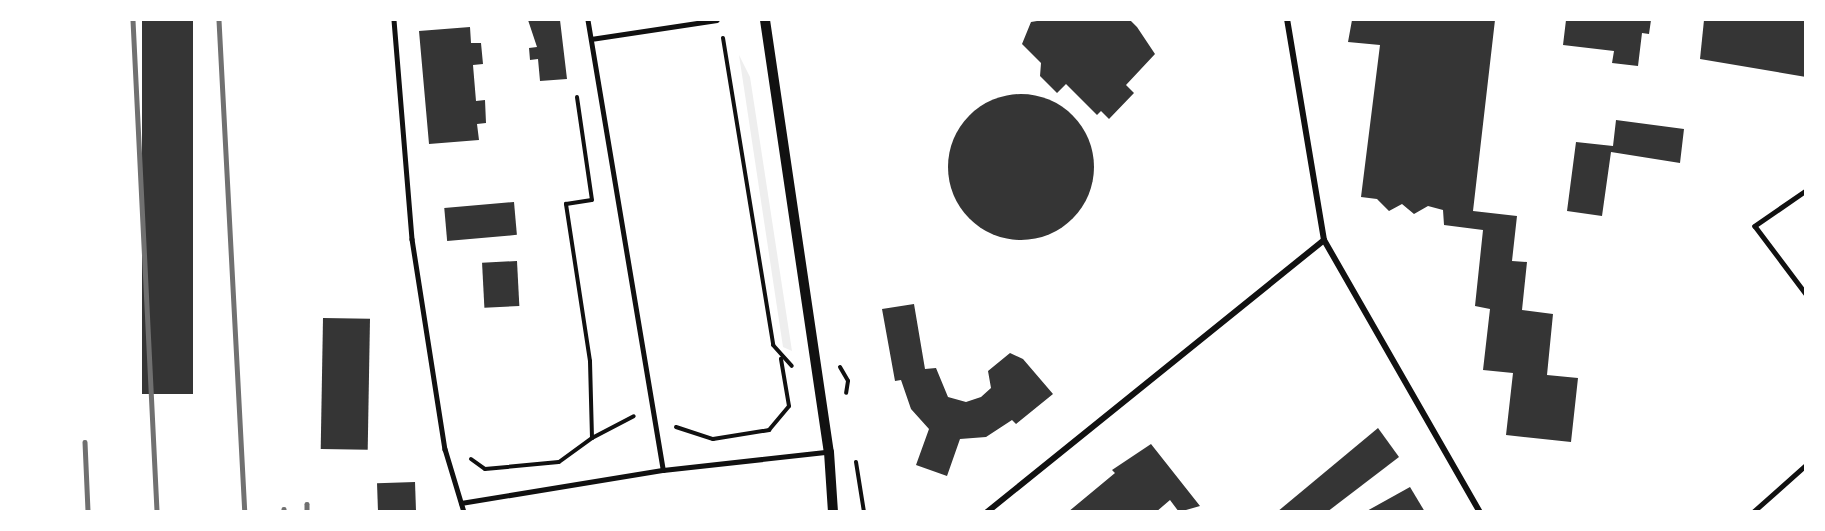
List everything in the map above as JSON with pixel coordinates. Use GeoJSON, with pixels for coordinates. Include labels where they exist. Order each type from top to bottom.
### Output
{"type":"FeatureCollection","features":[{"type":"Feature","properties":{"kind":"street"},"geometry":{"type":"LineString","coordinates":[[765,20],[830,452],[834,512]]}},
{"type":"Feature","properties":{"kind":"street"},"geometry":{"type":"LineString","coordinates":[[1287,20],[1324,240],[1480,512]]}},
{"type":"Feature","properties":{"kind":"street"},"geometry":{"type":"LineString","coordinates":[[987,512],[1324,240]]}},
{"type":"Feature","properties":{"kind":"lane"},"geometry":{"type":"LineString","coordinates":[[394,20],[412,239],[445,449],[464,512]]}},
{"type":"Feature","properties":{"kind":"lane"},"geometry":{"type":"LineString","coordinates":[[588,20],[663,470]]}},
{"type":"Feature","properties":{"kind":"lane"},"geometry":{"type":"LineString","coordinates":[[591,39],[717,20]]}},
{"type":"Feature","properties":{"kind":"lane"},"geometry":{"type":"LineString","coordinates":[[1806,190],[1755,226],[1806,294]]}},
{"type":"Feature","properties":{"kind":"lane"},"geometry":{"type":"LineString","coordinates":[[461,502],[663,470],[830,452]]}},
{"type":"Feature","properties":{"kind":"lane"},"geometry":{"type":"LineString","coordinates":[[1753,512],[1806,465]]}},
{"type":"Feature","properties":{"kind":"path"},"geometry":{"type":"LineString","coordinates":[[577,91],[592,200],[566,204],[590,361],[592,438]]}},
{"type":"Feature","properties":{"kind":"path"},"geometry":{"type":"LineString","coordinates":[[445,449],[462,442],[477,465],[495,468],[559,462],[592,438],[651,406],[675,426],[704,438],[769,430],[789,406],[781,359]]}},
{"type":"Feature","properties":{"kind":"shaded area"},"geometry":{"type":"Polygon","coordinates":[[[739,55],[750,77],[792,351],[783,347],[739,55]]]}},
{"type":"Feature","properties":{"kind":"building"},"geometry":{"type":"Polygon","coordinates":[[[142,20],[193,20],[193,394],[142,394],[142,20]]]}},
{"type":"Feature","properties":{"kind":"building"},"geometry":{"type":"Polygon","coordinates":[[[528,20],[560,20],[567,79],[540,81],[538,59],[530,60],[529,48],[537,47],[528,20]]]}},
{"type":"Feature","properties":{"kind":"building"},"geometry":{"type":"Polygon","coordinates":[[[1130,20],[1155,54],[1126,85],[1134,93],[1109,119],[1101,111],[1097,115],[1066,84],[1057,93],[1040,76],[1041,63],[1022,44],[1031,22],[1130,20]]]}},
{"type":"Feature","properties":{"kind":"building"},"geometry":{"type":"Polygon","coordinates":[[[1352,20],[1495,20],[1473,211],[1517,216],[1512,261],[1527,262],[1522,310],[1553,314],[1547,375],[1578,378],[1571,442],[1506,435],[1513,373],[1483,370],[1490,309],[1475,306],[1483,230],[1444,225],[1443,210],[1428,206],[1414,214],[1402,204],[1389,211],[1377,199],[1361,197],[1380,45],[1348,42],[1352,20]]]}},
{"type":"Feature","properties":{"kind":"building"},"geometry":{"type":"Polygon","coordinates":[[[1566,20],[1651,20],[1649,34],[1642,33],[1638,66],[1612,63],[1614,51],[1563,45],[1566,20]]]}},
{"type":"Feature","properties":{"kind":"building"},"geometry":{"type":"Polygon","coordinates":[[[1704,20],[1806,20],[1806,77],[1700,59],[1704,20]]]}},
{"type":"Feature","properties":{"kind":"building"},"geometry":{"type":"Polygon","coordinates":[[[470,27],[471,43],[481,43],[483,64],[473,65],[476,101],[485,100],[486,123],[477,124],[479,140],[429,144],[419,31],[470,27]]]}},
{"type":"Feature","properties":{"kind":"building"},"geometry":{"type":"Polygon","coordinates":[[[1021,94],[1049,100],[1072,116],[1088,139],[1094,167],[1088,195],[1072,218],[1049,234],[1021,240],[993,234],[970,218],[954,195],[948,167],[954,139],[970,116],[993,100],[1021,94]]]}},
{"type":"Feature","properties":{"kind":"building"},"geometry":{"type":"Polygon","coordinates":[[[1616,120],[1684,129],[1680,163],[1611,152],[1602,216],[1567,211],[1576,142],[1613,146],[1616,120]]]}},
{"type":"Feature","properties":{"kind":"building"},"geometry":{"type":"Polygon","coordinates":[[[514,202],[517,235],[447,241],[444,208],[514,202]]]}},
{"type":"Feature","properties":{"kind":"building"},"geometry":{"type":"Polygon","coordinates":[[[517,261],[519,306],[484,308],[482,263],[517,261]]]}},
{"type":"Feature","properties":{"kind":"building"},"geometry":{"type":"Polygon","coordinates":[[[914,304],[925,369],[936,368],[948,397],[966,402],[981,397],[991,388],[988,371],[1010,353],[1023,359],[1053,394],[1016,424],[1012,420],[986,437],[960,439],[947,476],[916,465],[929,429],[911,409],[901,380],[895,381],[882,309],[914,304]]]}},
{"type":"Feature","properties":{"kind":"building"},"geometry":{"type":"Polygon","coordinates":[[[323,318],[370,319],[368,450],[321,449],[323,318]]]}},
{"type":"Feature","properties":{"kind":"building"},"geometry":{"type":"Polygon","coordinates":[[[1378,428],[1399,457],[1327,512],[1277,512],[1378,428]]]}},
{"type":"Feature","properties":{"kind":"building"},"geometry":{"type":"Polygon","coordinates":[[[1151,444],[1200,506],[1179,512],[1170,500],[1156,512],[1068,512],[1115,473],[1112,470],[1151,444]]]}},
{"type":"Feature","properties":{"kind":"building"},"geometry":{"type":"Polygon","coordinates":[[[415,482],[416,512],[378,512],[377,483],[415,482]]]}},
{"type":"Feature","properties":{"kind":"building"},"geometry":{"type":"Polygon","coordinates":[[[1410,487],[1425,512],[1365,512],[1410,487]]]}},
{"type":"Feature","properties":{"kind":"railway"},"geometry":{"type":"LineString","coordinates":[[133,20],[157,512]]}},
{"type":"Feature","properties":{"kind":"railway"},"geometry":{"type":"LineString","coordinates":[[219,20],[245,512]]}},
{"type":"Feature","properties":{"kind":"railway"},"geometry":{"type":"LineString","coordinates":[[85,442],[88,512]]}},
{"type":"Feature","properties":{"kind":"railway"},"geometry":{"type":"LineString","coordinates":[[307,504],[307,512]]}}]}
